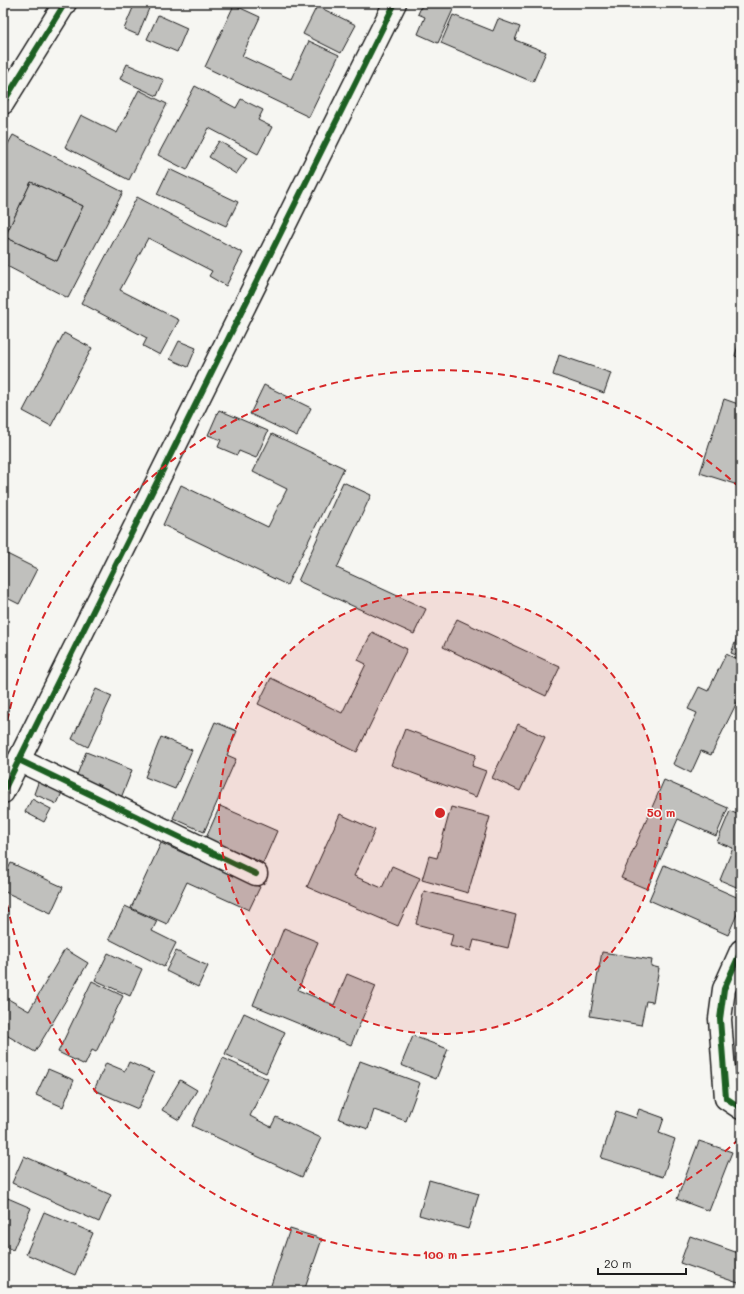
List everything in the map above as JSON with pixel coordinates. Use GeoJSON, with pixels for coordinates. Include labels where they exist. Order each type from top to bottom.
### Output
{"type":"FeatureCollection","features":[{"type":"Feature","properties":{"kind":"street"},"geometry":{"type":"LineString","coordinates":[[3,103],[65,3]]}},
{"type":"Feature","properties":{"kind":"street"},"geometry":{"type":"LineString","coordinates":[[3,792],[395,3]]}},
{"type":"Feature","properties":{"kind":"street"},"geometry":{"type":"LineString","coordinates":[[19,760],[256,874]]}},
{"type":"Feature","properties":{"kind":"street"},"geometry":{"type":"LineString","coordinates":[[741,951],[724,989],[720,1019],[726,1098],[741,1108]]}},
{"type":"Feature","properties":{"kind":"building"},"geometry":{"type":"Polygon","coordinates":[[[3,3],[10,3],[3,24],[3,3]]]}},
{"type":"Feature","properties":{"kind":"building"},"geometry":{"type":"Polygon","coordinates":[[[135,3],[142,3],[150,6],[138,35],[124,29],[135,3]]]}},
{"type":"Feature","properties":{"kind":"building"},"geometry":{"type":"Polygon","coordinates":[[[423,3],[456,3],[438,43],[418,34],[425,17],[418,14],[423,3]]]}},
{"type":"Feature","properties":{"kind":"building"},"geometry":{"type":"Polygon","coordinates":[[[234,5],[260,17],[242,56],[291,79],[309,41],[339,55],[309,117],[205,67],[234,5]]]}},
{"type":"Feature","properties":{"kind":"building"},"geometry":{"type":"Polygon","coordinates":[[[317,6],[356,25],[341,53],[303,34],[317,6]]]}},
{"type":"Feature","properties":{"kind":"building"},"geometry":{"type":"Polygon","coordinates":[[[158,15],[187,28],[177,52],[147,39],[158,15]]]}},
{"type":"Feature","properties":{"kind":"building"},"geometry":{"type":"Polygon","coordinates":[[[453,15],[493,31],[498,19],[520,27],[515,40],[546,52],[533,82],[441,43],[453,15]]]}},
{"type":"Feature","properties":{"kind":"building"},"geometry":{"type":"Polygon","coordinates":[[[127,64],[164,80],[157,96],[120,79],[127,64]]]}},
{"type":"Feature","properties":{"kind":"building"},"geometry":{"type":"Polygon","coordinates":[[[195,86],[236,108],[241,99],[263,110],[258,120],[272,127],[258,154],[209,128],[187,170],[158,155],[195,86]]]}},
{"type":"Feature","properties":{"kind":"building"},"geometry":{"type":"Polygon","coordinates":[[[139,90],[167,104],[129,180],[65,147],[81,115],[117,133],[139,90]]]}},
{"type":"Feature","properties":{"kind":"building"},"geometry":{"type":"Polygon","coordinates":[[[13,135],[123,192],[68,298],[3,264],[3,153],[13,135]],[[31,182],[5,237],[57,261],[83,206],[31,182]]]}},
{"type":"Feature","properties":{"kind":"building"},"geometry":{"type":"Polygon","coordinates":[[[219,141],[247,158],[236,174],[209,157],[219,141]]]}},
{"type":"Feature","properties":{"kind":"building"},"geometry":{"type":"Polygon","coordinates":[[[169,169],[238,202],[226,226],[157,194],[169,169]]]}},
{"type":"Feature","properties":{"kind":"building"},"geometry":{"type":"Polygon","coordinates":[[[31,182],[83,206],[57,261],[5,237],[31,182]]]}},
{"type":"Feature","properties":{"kind":"building"},"geometry":{"type":"Polygon","coordinates":[[[137,197],[243,253],[226,286],[209,276],[212,271],[148,238],[120,290],[179,320],[160,355],[143,346],[147,338],[81,303],[137,197]]]}},
{"type":"Feature","properties":{"kind":"building"},"geometry":{"type":"Polygon","coordinates":[[[64,333],[92,348],[51,426],[23,411],[64,333]]]}},
{"type":"Feature","properties":{"kind":"building"},"geometry":{"type":"Polygon","coordinates":[[[741,338],[741,358],[735,356],[741,338]]]}},
{"type":"Feature","properties":{"kind":"building"},"geometry":{"type":"Polygon","coordinates":[[[179,341],[196,348],[188,367],[170,359],[179,341]]]}},
{"type":"Feature","properties":{"kind":"building"},"geometry":{"type":"Polygon","coordinates":[[[559,355],[611,373],[604,393],[553,375],[559,355]]]}},
{"type":"Feature","properties":{"kind":"building"},"geometry":{"type":"Polygon","coordinates":[[[264,385],[311,408],[297,436],[250,414],[264,385]]]}},
{"type":"Feature","properties":{"kind":"building"},"geometry":{"type":"Polygon","coordinates":[[[724,399],[741,405],[741,486],[700,473],[724,399]]]}},
{"type":"Feature","properties":{"kind":"building"},"geometry":{"type":"Polygon","coordinates":[[[219,410],[268,431],[256,458],[239,451],[237,455],[218,447],[221,440],[208,435],[219,410]]]}},
{"type":"Feature","properties":{"kind":"building"},"geometry":{"type":"Polygon","coordinates":[[[272,434],[344,468],[287,585],[163,525],[181,485],[268,527],[287,489],[253,472],[272,434]]]}},
{"type":"Feature","properties":{"kind":"building"},"geometry":{"type":"Polygon","coordinates":[[[343,482],[371,495],[337,568],[426,609],[414,634],[298,581],[343,482]]]}},
{"type":"Feature","properties":{"kind":"building"},"geometry":{"type":"Polygon","coordinates":[[[3,552],[37,569],[19,604],[3,596],[3,552]]]}},
{"type":"Feature","properties":{"kind":"building"},"geometry":{"type":"Polygon","coordinates":[[[457,619],[560,667],[546,696],[443,647],[457,619]]]}},
{"type":"Feature","properties":{"kind":"building"},"geometry":{"type":"Polygon","coordinates":[[[741,628],[741,657],[731,653],[741,628]]]}},
{"type":"Feature","properties":{"kind":"building"},"geometry":{"type":"Polygon","coordinates":[[[372,632],[407,649],[357,752],[258,704],[271,678],[342,713],[366,664],[358,660],[372,632]]]}},
{"type":"Feature","properties":{"kind":"building"},"geometry":{"type":"Polygon","coordinates":[[[726,654],[741,661],[741,694],[711,755],[701,751],[691,773],[673,764],[697,713],[688,709],[699,687],[708,691],[726,654]]]}},
{"type":"Feature","properties":{"kind":"building"},"geometry":{"type":"Polygon","coordinates":[[[96,689],[112,696],[88,747],[72,739],[96,689]]]}},
{"type":"Feature","properties":{"kind":"building"},"geometry":{"type":"Polygon","coordinates":[[[215,722],[237,731],[227,755],[236,759],[204,832],[173,818],[215,722]]]}},
{"type":"Feature","properties":{"kind":"building"},"geometry":{"type":"Polygon","coordinates":[[[518,724],[545,737],[520,791],[492,778],[518,724]]]}},
{"type":"Feature","properties":{"kind":"building"},"geometry":{"type":"Polygon","coordinates":[[[405,729],[476,755],[472,766],[486,771],[476,797],[391,765],[405,729]]]}},
{"type":"Feature","properties":{"kind":"building"},"geometry":{"type":"Polygon","coordinates":[[[161,737],[192,750],[175,789],[145,777],[161,737]]]}},
{"type":"Feature","properties":{"kind":"building"},"geometry":{"type":"Polygon","coordinates":[[[86,752],[132,770],[121,798],[75,780],[86,752]]]}},
{"type":"Feature","properties":{"kind":"building"},"geometry":{"type":"Polygon","coordinates":[[[39,780],[63,790],[57,804],[34,794],[39,780]]]}},
{"type":"Feature","properties":{"kind":"building"},"geometry":{"type":"Polygon","coordinates":[[[664,780],[728,808],[716,836],[678,819],[647,889],[621,878],[664,780]]]}},
{"type":"Feature","properties":{"kind":"building"},"geometry":{"type":"Polygon","coordinates":[[[32,799],[51,809],[44,822],[25,812],[32,799]]]}},
{"type":"Feature","properties":{"kind":"building"},"geometry":{"type":"Polygon","coordinates":[[[220,806],[277,831],[263,863],[206,838],[220,806]]]}},
{"type":"Feature","properties":{"kind":"building"},"geometry":{"type":"Polygon","coordinates":[[[451,807],[490,817],[468,893],[422,880],[429,856],[437,858],[451,807]]]}},
{"type":"Feature","properties":{"kind":"building"},"geometry":{"type":"Polygon","coordinates":[[[730,811],[741,816],[741,889],[720,880],[733,848],[717,842],[730,811]]]}},
{"type":"Feature","properties":{"kind":"building"},"geometry":{"type":"Polygon","coordinates":[[[340,814],[375,830],[354,876],[382,888],[392,866],[420,878],[398,926],[307,887],[340,814]]]}},
{"type":"Feature","properties":{"kind":"building"},"geometry":{"type":"Polygon","coordinates":[[[161,843],[260,887],[249,910],[187,882],[167,924],[131,908],[161,843]]]}},
{"type":"Feature","properties":{"kind":"building"},"geometry":{"type":"Polygon","coordinates":[[[11,863],[63,887],[51,913],[3,891],[3,879],[11,863]]]}},
{"type":"Feature","properties":{"kind":"building"},"geometry":{"type":"Polygon","coordinates":[[[664,865],[741,899],[741,905],[728,935],[649,900],[664,865]]]}},
{"type":"Feature","properties":{"kind":"building"},"geometry":{"type":"Polygon","coordinates":[[[424,891],[516,915],[508,948],[474,940],[471,951],[450,946],[453,934],[416,924],[424,891]]]}},
{"type":"Feature","properties":{"kind":"building"},"geometry":{"type":"Polygon","coordinates":[[[125,906],[157,921],[152,931],[176,943],[164,967],[109,939],[125,906]]]}},
{"type":"Feature","properties":{"kind":"building"},"geometry":{"type":"Polygon","coordinates":[[[284,928],[318,942],[298,990],[334,1005],[347,974],[376,986],[351,1045],[253,1005],[284,928]]]}},
{"type":"Feature","properties":{"kind":"building"},"geometry":{"type":"Polygon","coordinates":[[[65,949],[88,963],[35,1052],[3,1033],[3,996],[29,1011],[65,949]]]}},
{"type":"Feature","properties":{"kind":"building"},"geometry":{"type":"Polygon","coordinates":[[[176,951],[208,966],[198,987],[166,971],[176,951]]]}},
{"type":"Feature","properties":{"kind":"building"},"geometry":{"type":"Polygon","coordinates":[[[602,952],[652,960],[651,966],[659,968],[653,1002],[646,1001],[641,1025],[590,1016],[602,952]]]}},
{"type":"Feature","properties":{"kind":"building"},"geometry":{"type":"Polygon","coordinates":[[[108,953],[142,969],[130,996],[95,980],[108,953]]]}},
{"type":"Feature","properties":{"kind":"building"},"geometry":{"type":"Polygon","coordinates":[[[92,981],[123,996],[96,1052],[92,1050],[85,1065],[58,1052],[92,981]]]}},
{"type":"Feature","properties":{"kind":"building"},"geometry":{"type":"Polygon","coordinates":[[[244,1013],[285,1032],[266,1073],[225,1054],[244,1013]]]}},
{"type":"Feature","properties":{"kind":"building"},"geometry":{"type":"Polygon","coordinates":[[[413,1036],[448,1049],[436,1079],[401,1065],[413,1036]]]}},
{"type":"Feature","properties":{"kind":"building"},"geometry":{"type":"Polygon","coordinates":[[[223,1058],[268,1079],[250,1116],[271,1127],[276,1117],[321,1138],[302,1177],[192,1126],[223,1058]]]}},
{"type":"Feature","properties":{"kind":"building"},"geometry":{"type":"Polygon","coordinates":[[[360,1061],[420,1083],[406,1121],[374,1110],[368,1129],[339,1119],[360,1061]]]}},
{"type":"Feature","properties":{"kind":"building"},"geometry":{"type":"Polygon","coordinates":[[[129,1062],[154,1073],[138,1109],[94,1090],[106,1063],[125,1071],[129,1062]]]}},
{"type":"Feature","properties":{"kind":"building"},"geometry":{"type":"Polygon","coordinates":[[[48,1069],[74,1080],[63,1107],[36,1095],[48,1069]]]}},
{"type":"Feature","properties":{"kind":"building"},"geometry":{"type":"Polygon","coordinates":[[[180,1080],[197,1090],[179,1120],[162,1110],[180,1080]]]}},
{"type":"Feature","properties":{"kind":"building"},"geometry":{"type":"Polygon","coordinates":[[[639,1109],[664,1118],[659,1133],[675,1139],[663,1177],[601,1158],[616,1111],[636,1118],[639,1109]]]}},
{"type":"Feature","properties":{"kind":"building"},"geometry":{"type":"Polygon","coordinates":[[[699,1141],[732,1152],[709,1211],[677,1199],[699,1141]]]}},
{"type":"Feature","properties":{"kind":"building"},"geometry":{"type":"Polygon","coordinates":[[[24,1156],[111,1195],[99,1222],[12,1183],[24,1156]]]}},
{"type":"Feature","properties":{"kind":"building"},"geometry":{"type":"Polygon","coordinates":[[[429,1180],[479,1194],[468,1229],[419,1215],[429,1180]]]}},
{"type":"Feature","properties":{"kind":"building"},"geometry":{"type":"Polygon","coordinates":[[[3,1196],[31,1208],[13,1250],[3,1246],[3,1196]]]}},
{"type":"Feature","properties":{"kind":"building"},"geometry":{"type":"Polygon","coordinates":[[[44,1212],[93,1233],[75,1275],[26,1254],[44,1212]]]}},
{"type":"Feature","properties":{"kind":"building"},"geometry":{"type":"Polygon","coordinates":[[[290,1229],[322,1239],[304,1291],[269,1291],[290,1229]]]}},
{"type":"Feature","properties":{"kind":"building"},"geometry":{"type":"Polygon","coordinates":[[[690,1236],[741,1254],[741,1284],[680,1263],[690,1236]]]}},
{"type":"Feature","properties":{"kind":"cycle path"},"geometry":{"type":"LineString","coordinates":[[3,103],[65,3]]}},
{"type":"Feature","properties":{"kind":"cycle path"},"geometry":{"type":"LineString","coordinates":[[3,792],[395,3]]}},
{"type":"Feature","properties":{"kind":"cycle path"},"geometry":{"type":"LineString","coordinates":[[19,760],[256,874]]}},
{"type":"Feature","properties":{"kind":"cycle path"},"geometry":{"type":"LineString","coordinates":[[741,951],[724,989],[720,1019],[726,1098],[741,1108]]}}]}
